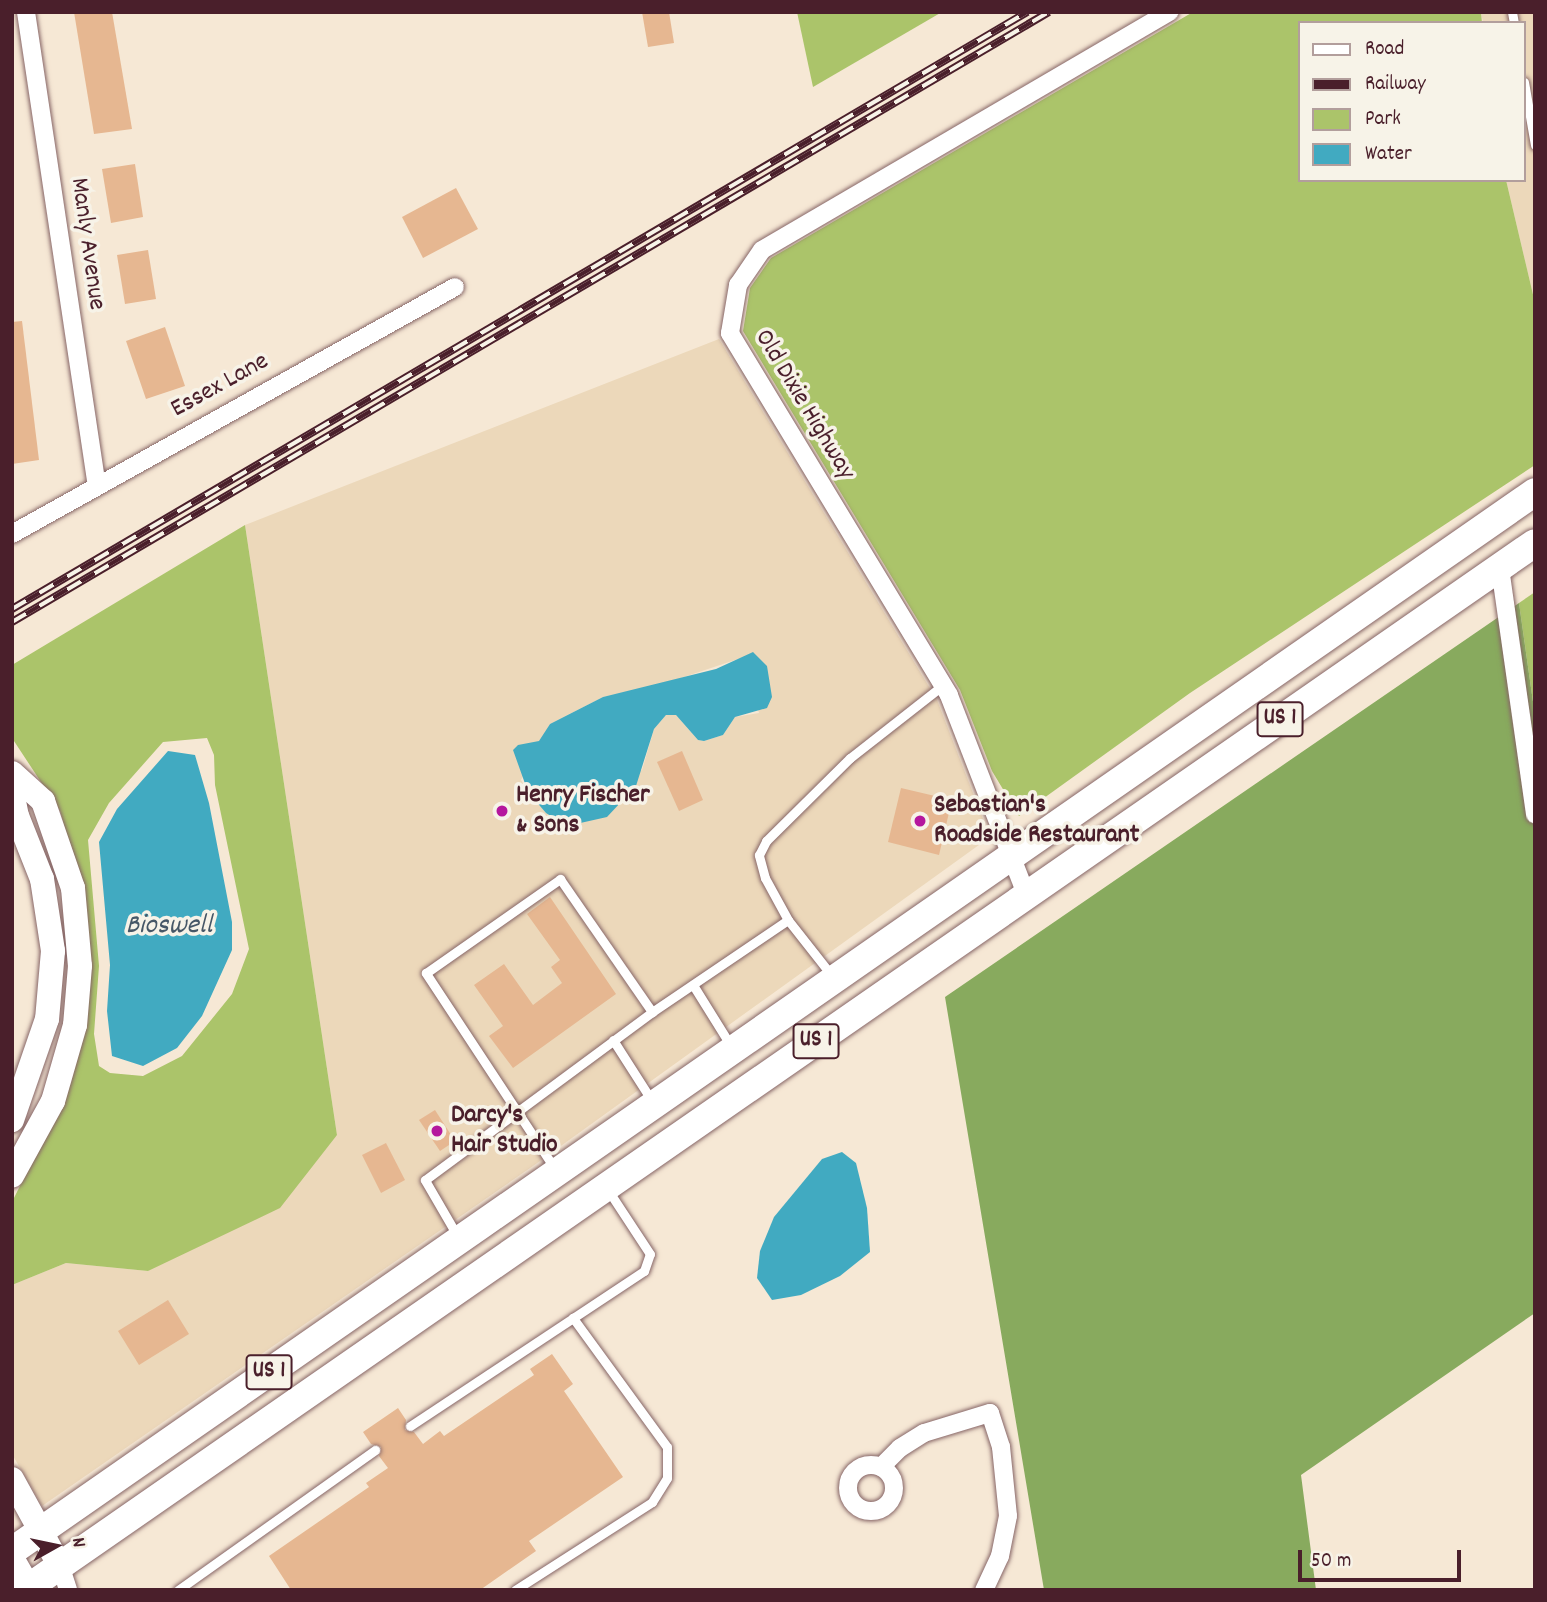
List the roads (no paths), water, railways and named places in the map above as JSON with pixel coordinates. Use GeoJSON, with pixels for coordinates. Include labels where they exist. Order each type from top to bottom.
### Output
{"type":"FeatureCollection","features":[{"type":"Feature","properties":{"kind":"main road","name":"US 1"},"geometry":{"type":"LineString","coordinates":[[12,1551],[1010,854],[1535,492]]}},
{"type":"Feature","properties":{"kind":"main road","name":"US 1"},"geometry":{"type":"LineString","coordinates":[[28,1589],[64,1579],[606,1187],[1535,543]]}},
{"type":"Feature","properties":{"kind":"street","name":"Manly Avenue"},"geometry":{"type":"LineString","coordinates":[[26,12],[96,483]]}},
{"type":"Feature","properties":{"kind":"street","name":"Old Dixie Highway"},"geometry":{"type":"LineString","coordinates":[[1026,894],[943,685],[730,333],[738,285],[762,250],[1170,12]]}},
{"type":"Feature","properties":{"kind":"street","name":"Essex Lane"},"geometry":{"type":"LineString","coordinates":[[12,534],[96,483],[455,287]]}},
{"type":"Feature","properties":{"kind":"street"},"geometry":{"type":"LineString","coordinates":[[1500,568],[1535,815]]}},
{"type":"Feature","properties":{"kind":"street"},"geometry":{"type":"LineString","coordinates":[[12,773],[43,801],[73,888],[80,966],[75,1025],[53,1101],[12,1176]]}},
{"type":"Feature","properties":{"kind":"street"},"geometry":{"type":"LineString","coordinates":[[12,791],[17,816],[41,879],[52,951],[47,1019],[12,1119]]}},
{"type":"Feature","properties":{"kind":"street"},"geometry":{"type":"LineString","coordinates":[[881,1468],[900,1448],[924,1433],[990,1413],[1001,1447],[1008,1516],[1000,1556],[984,1590]]}},
{"type":"Feature","properties":{"kind":"street"},"geometry":{"type":"LineString","coordinates":[[12,1479],[42,1530],[64,1579]]}},
{"type":"Feature","properties":{"kind":"street"},"geometry":{"type":"LineString","coordinates":[[12,1558],[28,1589]]}},
{"type":"Feature","properties":{"kind":"lane"},"geometry":{"type":"LineString","coordinates":[[1526,93],[1535,145]]}},
{"type":"Feature","properties":{"kind":"lane"},"geometry":{"type":"LineString","coordinates":[[834,978],[788,920],[765,878],[759,855],[765,841],[850,758],[943,685]]}},
{"type":"Feature","properties":{"kind":"lane"},"geometry":{"type":"LineString","coordinates":[[556,1171],[519,1110],[426,974],[560,878],[652,1012]]}},
{"type":"Feature","properties":{"kind":"lane"},"geometry":{"type":"LineString","coordinates":[[459,1239],[425,1180],[652,1012],[788,920]]}},
{"type":"Feature","properties":{"kind":"lane"},"geometry":{"type":"LineString","coordinates":[[693,985],[733,1048]]}},
{"type":"Feature","properties":{"kind":"lane"},"geometry":{"type":"LineString","coordinates":[[613,1040],[653,1103]]}},
{"type":"Feature","properties":{"kind":"lane"},"geometry":{"type":"LineString","coordinates":[[410,1426],[644,1270],[650,1254],[606,1187]]}},
{"type":"Feature","properties":{"kind":"lane"},"geometry":{"type":"LineString","coordinates":[[515,1590],[652,1502],[667,1478],[667,1447],[573,1318]]}},
{"type":"Feature","properties":{"kind":"lane"},"geometry":{"type":"LineString","coordinates":[[178,1590],[375,1450]]}},
{"type":"Feature","properties":{"kind":"water"},"geometry":{"type":"Polygon","coordinates":[[[753,652],[767,666],[772,697],[767,708],[735,717],[723,735],[704,741],[698,740],[676,715],[666,715],[654,729],[636,786],[607,817],[567,826],[546,813],[528,792],[513,750],[518,745],[539,741],[550,724],[603,697],[716,669],[753,652]]]}},
{"type":"Feature","properties":{"kind":"water","name":"Bioswell"},"geometry":{"type":"Polygon","coordinates":[[[168,751],[195,755],[209,803],[232,922],[232,950],[202,1016],[177,1048],[143,1066],[112,1056],[107,1011],[110,965],[99,842],[117,809],[168,751]]]}},
{"type":"Feature","properties":{"kind":"water"},"geometry":{"type":"Polygon","coordinates":[[[842,1152],[856,1163],[867,1208],[870,1252],[840,1276],[801,1295],[772,1300],[757,1278],[760,1251],[774,1217],[822,1159],[842,1152]]]}},
{"type":"Feature","properties":{"kind":"railway"},"geometry":{"type":"LineString","coordinates":[[12,609],[1027,12]]}},
{"type":"Feature","properties":{"kind":"railway"},"geometry":{"type":"LineString","coordinates":[[12,622],[1049,12]]}},
{"type":"Feature","properties":{"kind":"place","name":"Henry Fischer & Sons"},"geometry":{"type":"Point","coordinates":[502,811]}},
{"type":"Feature","properties":{"kind":"place","name":"Sebastian's Roadside Restaurant"},"geometry":{"type":"Point","coordinates":[920,821]}},
{"type":"Feature","properties":{"kind":"place","name":"Darcy's Hair Studio"},"geometry":{"type":"Point","coordinates":[437,1131]}}]}
